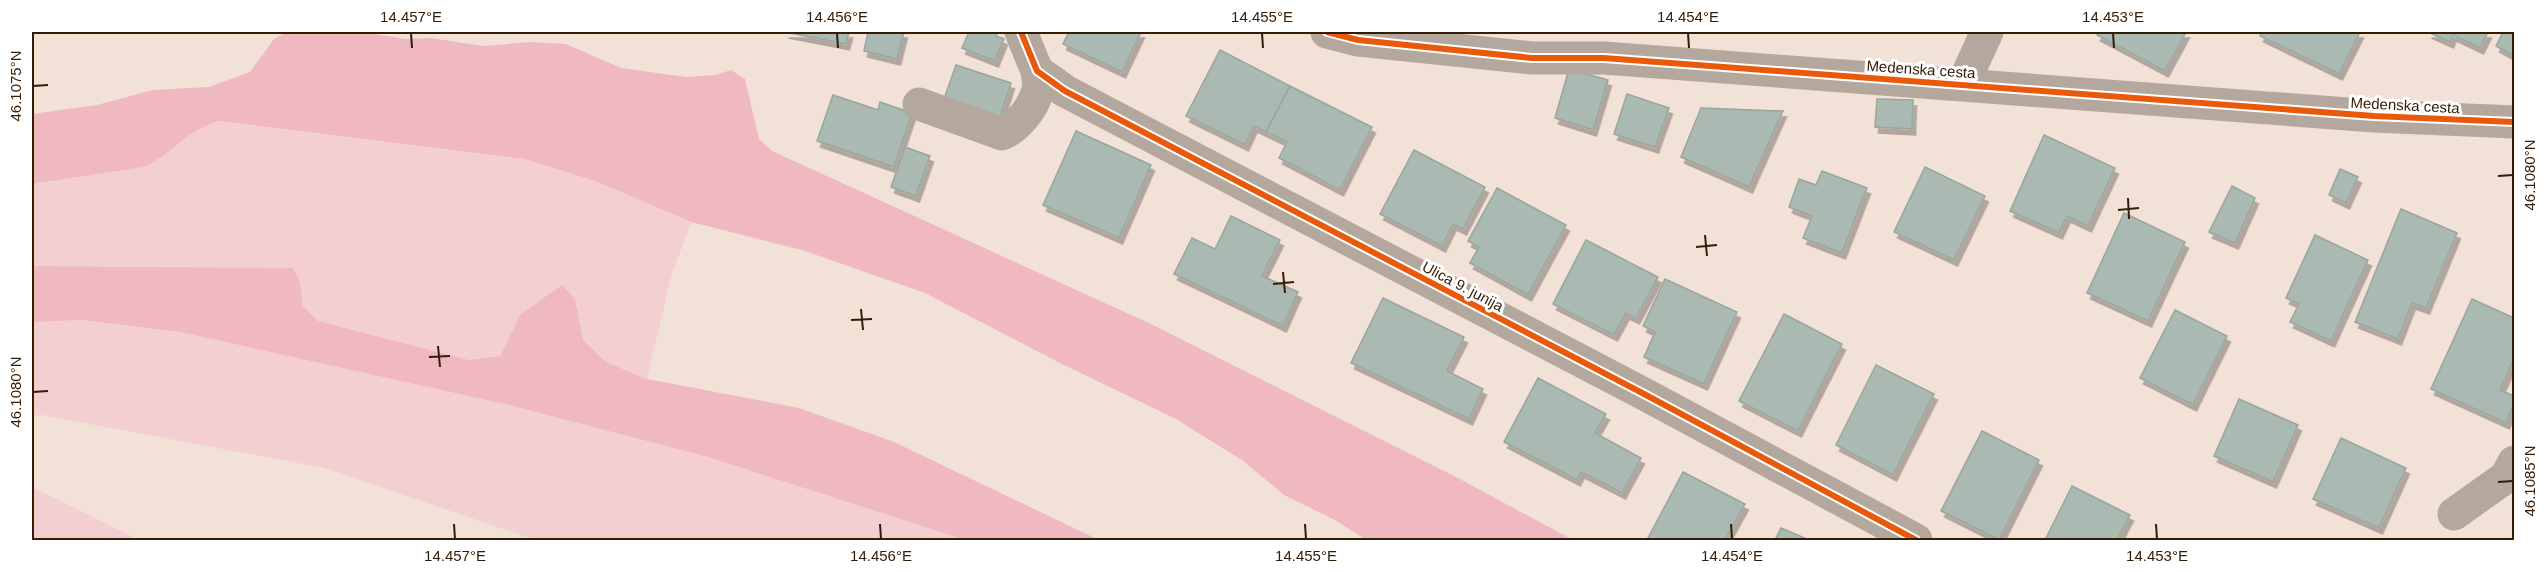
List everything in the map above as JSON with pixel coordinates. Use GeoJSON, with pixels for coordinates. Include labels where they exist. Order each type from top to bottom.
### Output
{"type":"FeatureCollection","features":[{"type":"Feature","properties":{"kind":"street"},"geometry":{"type":"LineString","coordinates":[[919,104],[1002,134],[1013,129],[1024,116],[1038,89],[1037,71],[1021,32]]}},
{"type":"Feature","properties":{"kind":"street","name":"Medenska cesta"},"geometry":{"type":"LineString","coordinates":[[1327,32],[1532,58],[1610,45],[1963,84],[2374,116],[2514,122]]}},
{"type":"Feature","properties":{"kind":"street"},"geometry":{"type":"LineString","coordinates":[[1963,84],[1987,32]]}},
{"type":"Feature","properties":{"kind":"street","name":"Ulica 9. junija"},"geometry":{"type":"LineString","coordinates":[[1037,71],[1065,91],[1646,395],[1916,540]]}},
{"type":"Feature","properties":{"kind":"street"},"geometry":{"type":"LineString","coordinates":[[2454,514],[2506,477],[2514,462]]}},
{"type":"Feature","properties":{"kind":"shaded area"},"geometry":{"type":"Polygon","coordinates":[[[287,32],[368,33],[405,39],[431,38],[483,46],[529,42],[566,44],[621,68],[686,77],[716,75],[731,70],[745,79],[759,139],[772,151],[1151,324],[1456,477],[1573,540],[1366,540],[1335,520],[1284,495],[1242,460],[1174,418],[1064,365],[925,293],[802,250],[691,222],[595,181],[525,159],[220,121],[199,129],[144,167],[32,184],[32,114],[97,105],[153,90],[209,87],[250,72],[274,39],[287,32]]]}},
{"type":"Feature","properties":{"kind":"shaded area"},"geometry":{"type":"Polygon","coordinates":[[[220,121],[525,159],[595,181],[691,222],[671,277],[647,379],[606,362],[583,340],[575,299],[520,315],[500,356],[469,360],[318,321],[303,306],[300,282],[293,268],[32,266],[32,184],[144,167],[199,129],[220,121]]]}},
{"type":"Feature","properties":{"kind":"shaded area"},"geometry":{"type":"Polygon","coordinates":[[[32,266],[293,268],[300,282],[303,306],[318,321],[469,360],[500,356],[520,315],[562,285],[575,299],[583,340],[606,362],[647,379],[799,408],[894,442],[1099,540],[965,540],[708,457],[509,405],[180,332],[82,320],[32,322],[32,266]]]}},
{"type":"Feature","properties":{"kind":"shaded area"},"geometry":{"type":"Polygon","coordinates":[[[82,320],[180,332],[509,405],[708,457],[965,540],[536,540],[324,468],[42,415],[32,416],[32,322],[82,320]]]}},
{"type":"Feature","properties":{"kind":"shaded area"},"geometry":{"type":"Polygon","coordinates":[[[32,487],[139,540],[32,540],[32,487]]]}},
{"type":"Feature","properties":{"kind":"building"},"geometry":{"type":"Polygon","coordinates":[[[785,32],[849,32],[846,44],[785,32]]]}},
{"type":"Feature","properties":{"kind":"building"},"geometry":{"type":"Polygon","coordinates":[[[868,32],[904,32],[897,59],[864,51],[868,32]]]}},
{"type":"Feature","properties":{"kind":"building"},"geometry":{"type":"Polygon","coordinates":[[[969,32],[998,32],[996,36],[1004,39],[995,61],[962,48],[969,32]]]}},
{"type":"Feature","properties":{"kind":"building"},"geometry":{"type":"Polygon","coordinates":[[[1069,32],[1141,32],[1122,72],[1063,44],[1069,32]]]}},
{"type":"Feature","properties":{"kind":"building"},"geometry":{"type":"Polygon","coordinates":[[[2099,32],[2186,32],[2165,71],[2097,35],[2099,32]]]}},
{"type":"Feature","properties":{"kind":"building"},"geometry":{"type":"Polygon","coordinates":[[[2262,32],[2360,32],[2339,74],[2260,36],[2262,32]]]}},
{"type":"Feature","properties":{"kind":"building"},"geometry":{"type":"Polygon","coordinates":[[[2428,32],[2488,32],[2480,48],[2453,35],[2450,42],[2428,32]]]}},
{"type":"Feature","properties":{"kind":"building"},"geometry":{"type":"Polygon","coordinates":[[[2503,32],[2514,32],[2514,56],[2496,46],[2503,32]]]}},
{"type":"Feature","properties":{"kind":"building"},"geometry":{"type":"Polygon","coordinates":[[[1220,50],[1290,86],[1266,132],[1254,126],[1245,145],[1186,116],[1220,50]]]}},
{"type":"Feature","properties":{"kind":"building"},"geometry":{"type":"Polygon","coordinates":[[[956,65],[1011,83],[1000,117],[944,99],[956,65]]]}},
{"type":"Feature","properties":{"kind":"building"},"geometry":{"type":"Polygon","coordinates":[[[1569,69],[1608,80],[1593,130],[1555,118],[1569,69]]]}},
{"type":"Feature","properties":{"kind":"building"},"geometry":{"type":"Polygon","coordinates":[[[1290,86],[1372,127],[1340,190],[1279,158],[1287,142],[1266,132],[1290,86]]]}},
{"type":"Feature","properties":{"kind":"building"},"geometry":{"type":"Polygon","coordinates":[[[1627,94],[1669,108],[1655,147],[1614,134],[1627,94]]]}},
{"type":"Feature","properties":{"kind":"building"},"geometry":{"type":"Polygon","coordinates":[[[833,95],[878,110],[880,102],[912,113],[894,167],[817,141],[833,95]]]}},
{"type":"Feature","properties":{"kind":"building"},"geometry":{"type":"Polygon","coordinates":[[[1877,99],[1913,100],[1912,129],[1875,127],[1877,99]]]}},
{"type":"Feature","properties":{"kind":"building"},"geometry":{"type":"Polygon","coordinates":[[[1701,108],[1783,111],[1749,187],[1681,157],[1701,108]]]}},
{"type":"Feature","properties":{"kind":"building"},"geometry":{"type":"Polygon","coordinates":[[[1076,131],[1151,165],[1119,238],[1043,205],[1076,131]]]}},
{"type":"Feature","properties":{"kind":"building"},"geometry":{"type":"Polygon","coordinates":[[[2044,135],[2115,168],[2088,226],[2067,216],[2059,233],[2010,211],[2044,135]]]}},
{"type":"Feature","properties":{"kind":"building"},"geometry":{"type":"Polygon","coordinates":[[[905,147],[930,156],[916,196],[891,187],[905,147]]]}},
{"type":"Feature","properties":{"kind":"building"},"geometry":{"type":"Polygon","coordinates":[[[1414,150],[1485,187],[1463,229],[1453,224],[1442,246],[1380,214],[1414,150]]]}},
{"type":"Feature","properties":{"kind":"building"},"geometry":{"type":"Polygon","coordinates":[[[1925,167],[1985,196],[1954,260],[1894,232],[1925,167]]]}},
{"type":"Feature","properties":{"kind":"building"},"geometry":{"type":"Polygon","coordinates":[[[2340,169],[2358,177],[2346,203],[2329,195],[2340,169]]]}},
{"type":"Feature","properties":{"kind":"building"},"geometry":{"type":"Polygon","coordinates":[[[1822,171],[1867,188],[1842,253],[1803,238],[1812,216],[1789,207],[1799,179],[1816,185],[1822,171]]]}},
{"type":"Feature","properties":{"kind":"building"},"geometry":{"type":"Polygon","coordinates":[[[2232,186],[2255,198],[2235,243],[2209,232],[2232,186]]]}},
{"type":"Feature","properties":{"kind":"building"},"geometry":{"type":"Polygon","coordinates":[[[1497,188],[1566,225],[1528,295],[1470,263],[1479,247],[1468,241],[1497,188]]]}},
{"type":"Feature","properties":{"kind":"building"},"geometry":{"type":"Polygon","coordinates":[[[2401,209],[2457,233],[2426,308],[2412,303],[2398,339],[2355,322],[2401,209]]]}},
{"type":"Feature","properties":{"kind":"building"},"geometry":{"type":"Polygon","coordinates":[[[2124,213],[2185,242],[2148,321],[2087,293],[2124,213]]]}},
{"type":"Feature","properties":{"kind":"building"},"geometry":{"type":"Polygon","coordinates":[[[1231,216],[1280,240],[1262,276],[1298,292],[1283,326],[1174,274],[1192,238],[1215,249],[1231,216]]]}},
{"type":"Feature","properties":{"kind":"building"},"geometry":{"type":"Polygon","coordinates":[[[2315,235],[2368,260],[2331,341],[2290,322],[2299,304],[2286,298],[2315,235]]]}},
{"type":"Feature","properties":{"kind":"building"},"geometry":{"type":"Polygon","coordinates":[[[1586,240],[1658,277],[1636,318],[1626,313],[1614,335],[1553,304],[1586,240]]]}},
{"type":"Feature","properties":{"kind":"building"},"geometry":{"type":"Polygon","coordinates":[[[1665,279],[1737,312],[1704,384],[1644,357],[1655,332],[1643,326],[1665,279]]]}},
{"type":"Feature","properties":{"kind":"building"},"geometry":{"type":"Polygon","coordinates":[[[1383,298],[1464,337],[1447,371],[1483,389],[1469,419],[1351,363],[1383,298]]]}},
{"type":"Feature","properties":{"kind":"building"},"geometry":{"type":"Polygon","coordinates":[[[2472,299],[2514,318],[2514,359],[2500,390],[2514,396],[2514,403],[2506,423],[2431,389],[2472,299]]]}},
{"type":"Feature","properties":{"kind":"building"},"geometry":{"type":"Polygon","coordinates":[[[2175,310],[2227,336],[2193,405],[2140,378],[2175,310]]]}},
{"type":"Feature","properties":{"kind":"building"},"geometry":{"type":"Polygon","coordinates":[[[1784,314],[1842,344],[1798,431],[1739,401],[1784,314]]]}},
{"type":"Feature","properties":{"kind":"building"},"geometry":{"type":"Polygon","coordinates":[[[1876,365],[1934,394],[1893,475],[1836,445],[1876,365]]]}},
{"type":"Feature","properties":{"kind":"building"},"geometry":{"type":"Polygon","coordinates":[[[1538,378],[1606,414],[1595,433],[1641,458],[1622,493],[1581,472],[1577,480],[1504,442],[1538,378]]]}},
{"type":"Feature","properties":{"kind":"building"},"geometry":{"type":"Polygon","coordinates":[[[2239,399],[2298,425],[2273,482],[2214,456],[2239,399]]]}},
{"type":"Feature","properties":{"kind":"building"},"geometry":{"type":"Polygon","coordinates":[[[1982,431],[2039,460],[1999,540],[1941,511],[1982,431]]]}},
{"type":"Feature","properties":{"kind":"building"},"geometry":{"type":"Polygon","coordinates":[[[2341,438],[2406,468],[2379,528],[2313,499],[2341,438]]]}},
{"type":"Feature","properties":{"kind":"building"},"geometry":{"type":"Polygon","coordinates":[[[1683,472],[1745,504],[1725,540],[1647,540],[1683,472]]]}},
{"type":"Feature","properties":{"kind":"building"},"geometry":{"type":"Polygon","coordinates":[[[2072,486],[2130,515],[2117,540],[2045,540],[2072,486]]]}},
{"type":"Feature","properties":{"kind":"building"},"geometry":{"type":"Polygon","coordinates":[[[1781,528],[1809,540],[1775,540],[1781,528]]]}},
{"type":"Feature","properties":{"kind":"cycle path"},"geometry":{"type":"LineString","coordinates":[[1021,32],[1037,71],[1065,91],[1646,395],[1916,540]]}},
{"type":"Feature","properties":{"kind":"cycle path"},"geometry":{"type":"LineString","coordinates":[[1327,32],[1358,40],[1532,58],[1604,58],[2374,116],[2514,122]]}}]}
